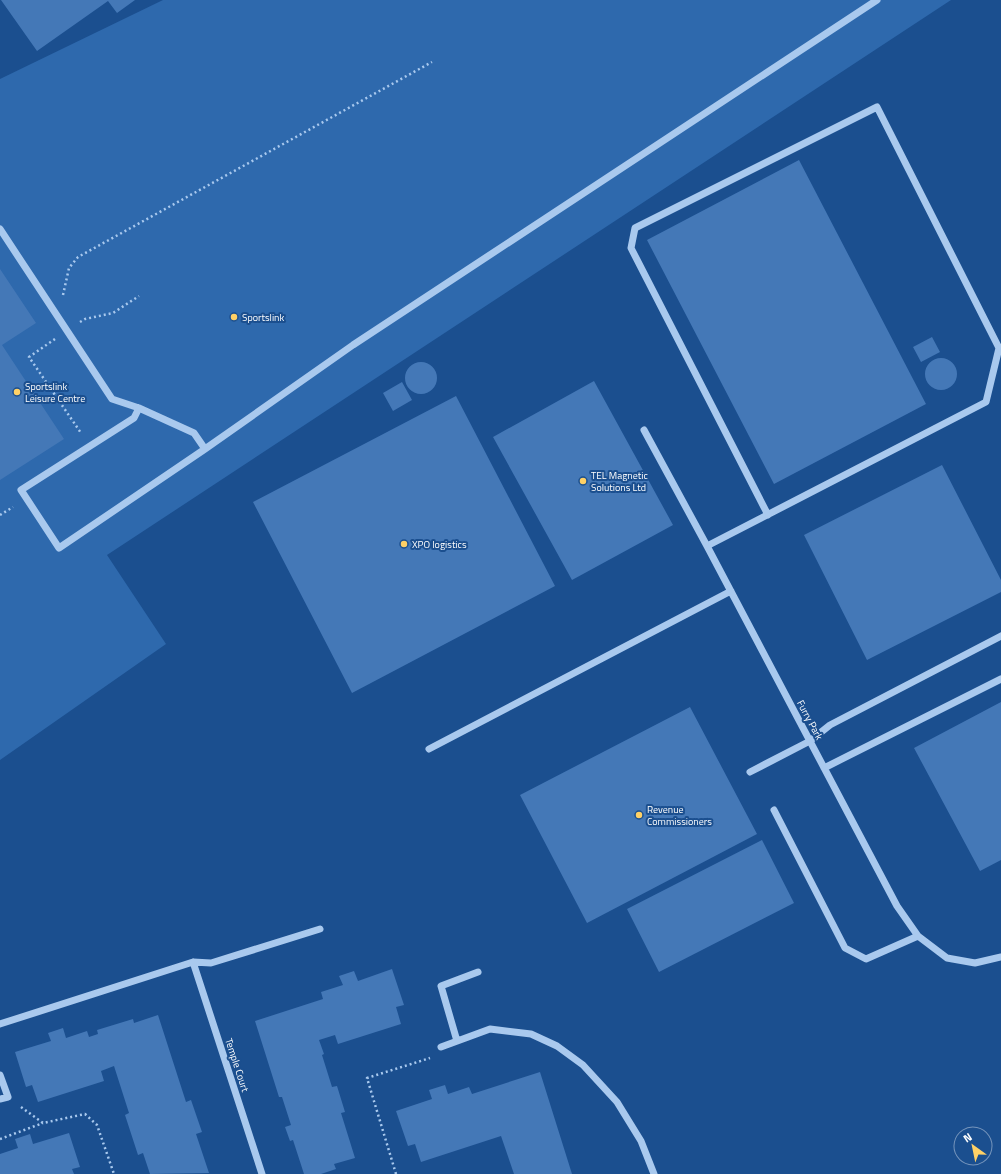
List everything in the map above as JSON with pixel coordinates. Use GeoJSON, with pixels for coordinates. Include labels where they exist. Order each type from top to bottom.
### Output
{"type":"FeatureCollection","features":[{"type":"Feature","properties":{"kind":"street"},"geometry":{"type":"LineString","coordinates":[[139,408],[134,418],[21,490],[59,548],[205,449],[353,345],[877,0]]}},
{"type":"Feature","properties":{"kind":"street"},"geometry":{"type":"LineString","coordinates":[[707,546],[768,515],[986,402],[998,348],[877,107],[635,228],[631,248],[768,515]]}},
{"type":"Feature","properties":{"kind":"street"},"geometry":{"type":"LineString","coordinates":[[0,229],[112,399],[139,408],[194,433],[205,449]]}},
{"type":"Feature","properties":{"kind":"street","name":"Furry Park"},"geometry":{"type":"LineString","coordinates":[[644,430],[731,591],[897,906],[918,936],[947,958],[975,963],[1001,957]]}},
{"type":"Feature","properties":{"kind":"street"},"geometry":{"type":"LineString","coordinates":[[429,749],[731,591]]}},
{"type":"Feature","properties":{"kind":"street"},"geometry":{"type":"LineString","coordinates":[[750,772],[810,741],[830,725],[1001,636]]}},
{"type":"Feature","properties":{"kind":"street"},"geometry":{"type":"LineString","coordinates":[[824,768],[1001,678]]}},
{"type":"Feature","properties":{"kind":"street"},"geometry":{"type":"LineString","coordinates":[[774,810],[845,948],[866,959],[918,936]]}},
{"type":"Feature","properties":{"kind":"street"},"geometry":{"type":"LineString","coordinates":[[0,1024],[192,962],[211,963],[320,928]]}},
{"type":"Feature","properties":{"kind":"street","name":"Temple Court"},"geometry":{"type":"LineString","coordinates":[[192,962],[262,1174]]}},
{"type":"Feature","properties":{"kind":"street"},"geometry":{"type":"LineString","coordinates":[[458,1041],[441,986],[478,972]]}},
{"type":"Feature","properties":{"kind":"street"},"geometry":{"type":"LineString","coordinates":[[441,1047],[490,1029],[531,1034],[556,1046],[583,1065],[617,1102],[641,1141],[654,1174]]}},
{"type":"Feature","properties":{"kind":"street"},"geometry":{"type":"LineString","coordinates":[[0,1075],[8,1097],[0,1099]]}},
{"type":"Feature","properties":{"kind":"path"},"geometry":{"type":"LineString","coordinates":[[66,300],[63,295],[69,268],[78,257],[432,62]]}},
{"type":"Feature","properties":{"kind":"path"},"geometry":{"type":"LineString","coordinates":[[76,317],[80,322]]}},
{"type":"Feature","properties":{"kind":"path"},"geometry":{"type":"LineString","coordinates":[[396,1174],[367,1078],[430,1058]]}},
{"type":"Feature","properties":{"kind":"path"},"geometry":{"type":"LineString","coordinates":[[8,1097],[43,1123]]}},
{"type":"Feature","properties":{"kind":"path"},"geometry":{"type":"LineString","coordinates":[[0,1139],[43,1123],[85,1114],[97,1125],[114,1174]]}},
{"type":"Feature","properties":{"kind":"shaded area","name":"Sportslink"},"geometry":{"type":"Polygon","coordinates":[[[163,0],[951,0],[107,555],[166,644],[0,760],[0,79],[163,0]]]}},
{"type":"Feature","properties":{"kind":"building"},"geometry":{"type":"Polygon","coordinates":[[[1,0],[135,0],[117,13],[108,1],[37,51],[1,0]]]}},
{"type":"Feature","properties":{"kind":"building"},"geometry":{"type":"Polygon","coordinates":[[[799,160],[926,404],[774,484],[647,240],[799,160]]]}},
{"type":"Feature","properties":{"kind":"building","name":"Sportslink Leisure Centre"},"geometry":{"type":"Polygon","coordinates":[[[0,269],[36,323],[2,345],[64,439],[0,480],[0,269]]]}},
{"type":"Feature","properties":{"kind":"building"},"geometry":{"type":"Polygon","coordinates":[[[932,337],[940,352],[921,362],[913,347],[932,337]]]}},
{"type":"Feature","properties":{"kind":"building"},"geometry":{"type":"Polygon","coordinates":[[[941,358],[952,363],[957,374],[952,385],[941,390],[930,385],[925,374],[930,363],[941,358]]]}},
{"type":"Feature","properties":{"kind":"building"},"geometry":{"type":"Polygon","coordinates":[[[421,362],[432,367],[437,378],[432,389],[421,394],[410,389],[405,378],[410,367],[421,362]]]}},
{"type":"Feature","properties":{"kind":"building","name":"TEL Magnetic Solutions Ltd"},"geometry":{"type":"Polygon","coordinates":[[[594,381],[673,525],[572,580],[493,437],[594,381]]]}},
{"type":"Feature","properties":{"kind":"building"},"geometry":{"type":"Polygon","coordinates":[[[402,382],[412,400],[393,411],[383,393],[402,382]]]}},
{"type":"Feature","properties":{"kind":"building","name":"XPO logistics"},"geometry":{"type":"Polygon","coordinates":[[[456,396],[555,586],[352,693],[253,502],[456,396]]]}},
{"type":"Feature","properties":{"kind":"building"},"geometry":{"type":"Polygon","coordinates":[[[942,465],[1001,580],[1001,592],[867,660],[804,535],[942,465]]]}},
{"type":"Feature","properties":{"kind":"building"},"geometry":{"type":"Polygon","coordinates":[[[1001,702],[1001,860],[980,871],[914,748],[1001,702]]]}},
{"type":"Feature","properties":{"kind":"building","name":"Revenue Commissioners"},"geometry":{"type":"Polygon","coordinates":[[[690,707],[757,834],[587,923],[520,795],[690,707]]]}},
{"type":"Feature","properties":{"kind":"building"},"geometry":{"type":"Polygon","coordinates":[[[762,840],[794,903],[659,972],[627,909],[762,840]]]}},
{"type":"Feature","properties":{"kind":"building"},"geometry":{"type":"Polygon","coordinates":[[[392,969],[404,1005],[396,1007],[401,1024],[338,1044],[335,1035],[319,1040],[332,1087],[337,1086],[345,1112],[341,1113],[355,1158],[334,1164],[336,1169],[321,1174],[304,1174],[293,1140],[290,1141],[285,1127],[291,1125],[282,1097],[279,1097],[255,1021],[323,999],[321,992],[343,985],[339,976],[354,971],[358,981],[392,969]]]}},
{"type":"Feature","properties":{"kind":"building"},"geometry":{"type":"Polygon","coordinates":[[[158,1015],[186,1102],[191,1100],[202,1132],[196,1134],[209,1173],[150,1174],[143,1153],[138,1155],[125,1115],[129,1113],[114,1066],[101,1071],[104,1081],[38,1102],[32,1085],[26,1087],[15,1052],[51,1041],[48,1033],[63,1028],[66,1038],[87,1031],[89,1037],[98,1034],[97,1030],[133,1019],[134,1023],[158,1015]]]}},
{"type":"Feature","properties":{"kind":"building"},"geometry":{"type":"Polygon","coordinates":[[[540,1072],[572,1174],[514,1174],[501,1136],[421,1162],[415,1144],[408,1146],[396,1111],[432,1099],[429,1090],[445,1085],[448,1094],[469,1087],[472,1094],[540,1072]]]}},
{"type":"Feature","properties":{"kind":"building"},"geometry":{"type":"Polygon","coordinates":[[[69,1133],[80,1167],[72,1169],[74,1174],[0,1174],[0,1154],[18,1148],[15,1139],[30,1134],[33,1144],[69,1133]]]}},
{"type":"Feature","properties":{"kind":"place","name":"Sportslink"},"geometry":{"type":"Point","coordinates":[234,317]}},
{"type":"Feature","properties":{"kind":"place","name":"Sportslink Leisure Centre"},"geometry":{"type":"Point","coordinates":[17,392]}},
{"type":"Feature","properties":{"kind":"place","name":"TEL Magnetic Solutions Ltd"},"geometry":{"type":"Point","coordinates":[583,481]}},
{"type":"Feature","properties":{"kind":"place","name":"XPO logistics"},"geometry":{"type":"Point","coordinates":[404,544]}},
{"type":"Feature","properties":{"kind":"place","name":"Revenue Commissioners"},"geometry":{"type":"Point","coordinates":[639,815]}}]}
